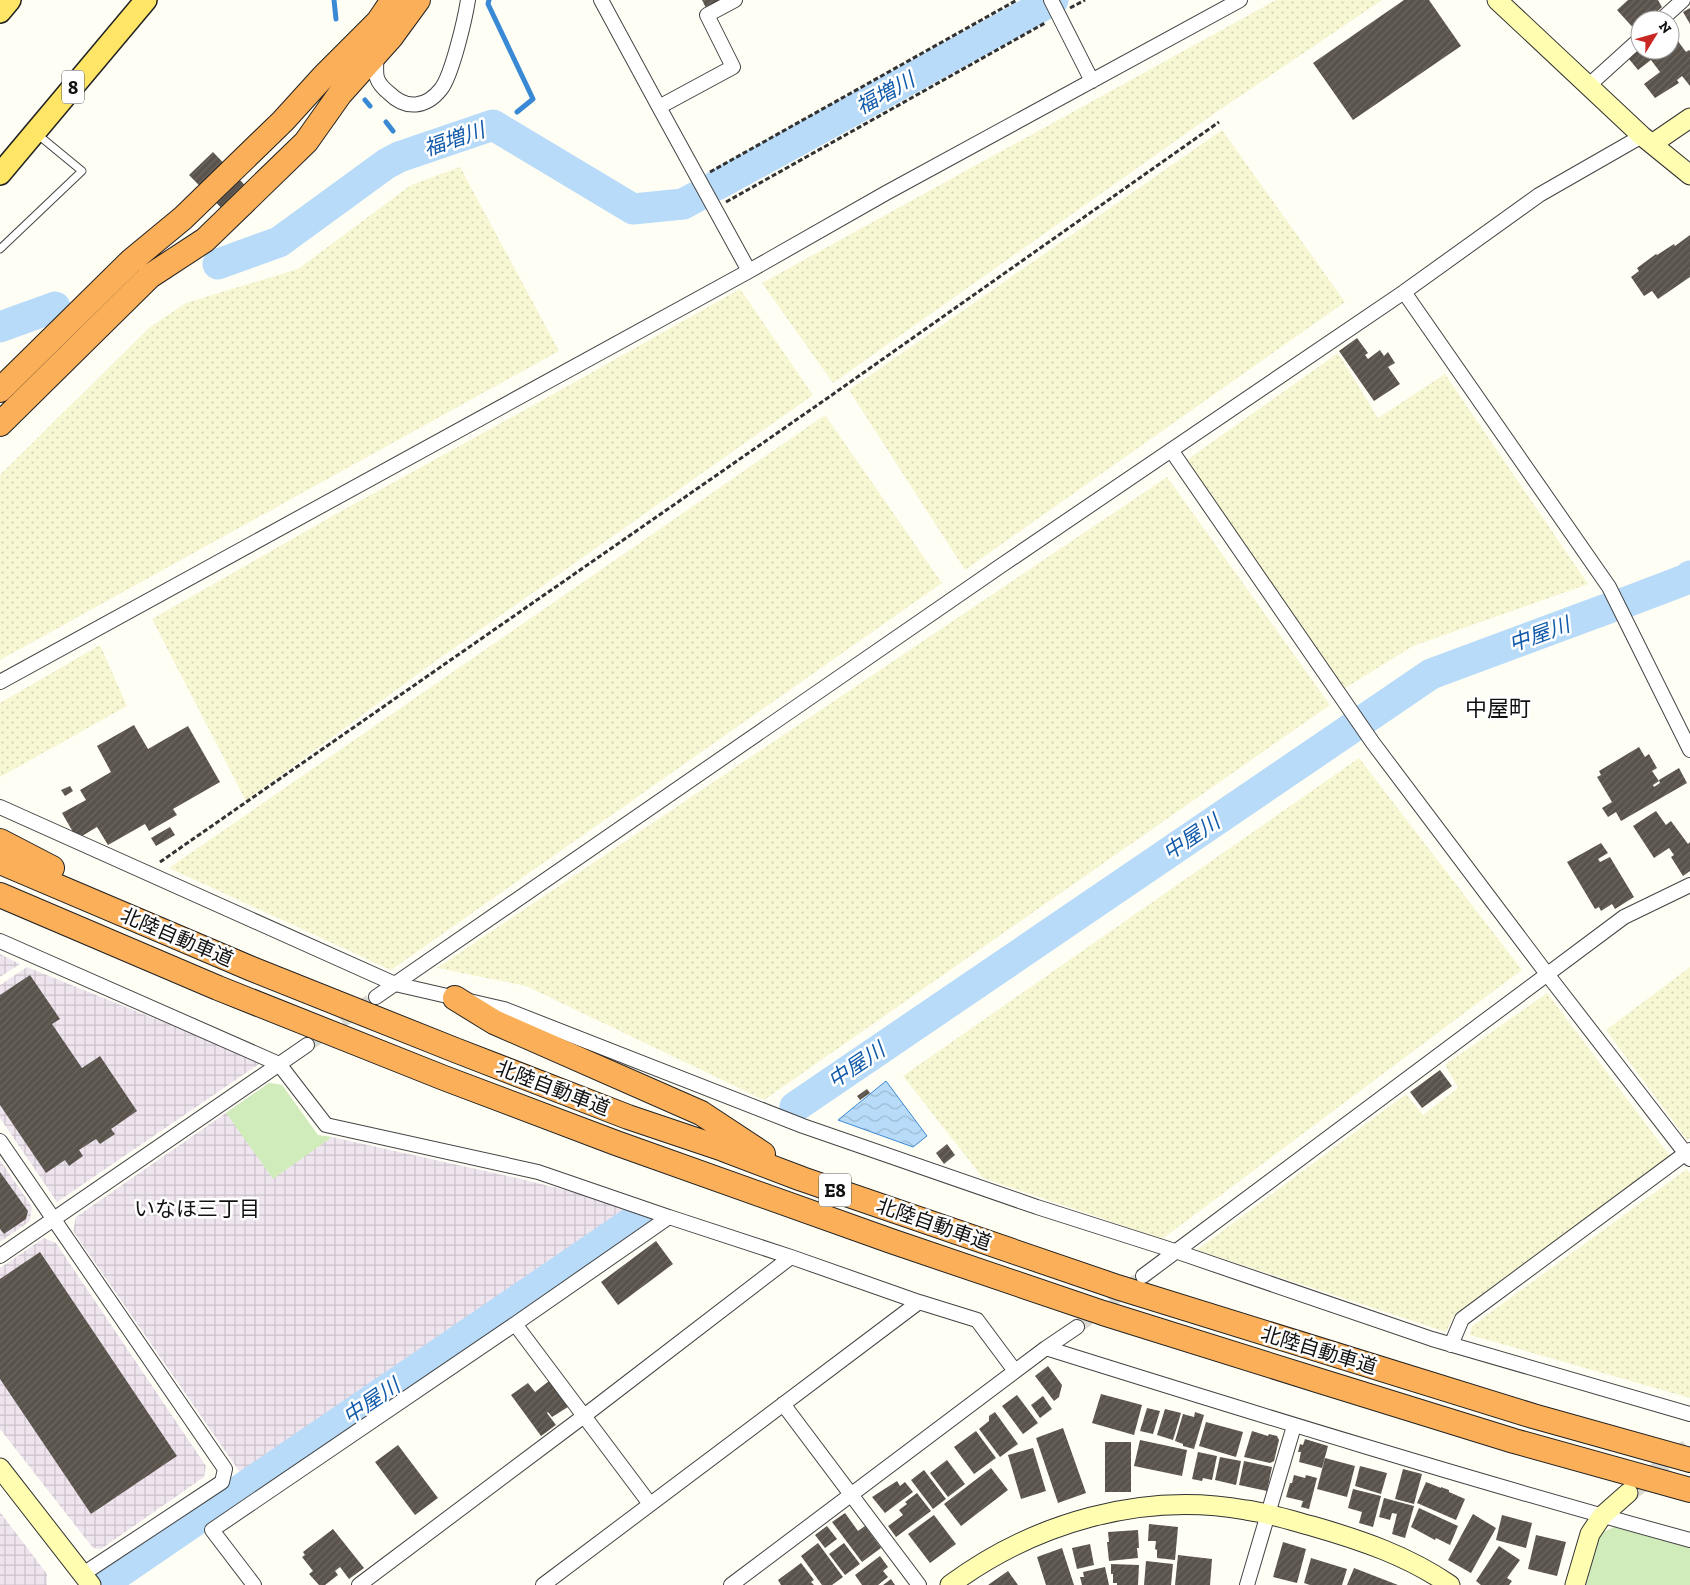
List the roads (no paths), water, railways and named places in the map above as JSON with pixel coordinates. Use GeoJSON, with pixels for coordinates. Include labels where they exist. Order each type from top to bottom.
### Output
{"type":"FeatureCollection","features":[{"type":"Feature","properties":{"kind":"highway"},"geometry":{"type":"LineString","coordinates":[[0,390],[131,261],[183,218],[283,121],[323,77],[378,22],[393,0]]}},
{"type":"Feature","properties":{"kind":"highway"},"geometry":{"type":"LineString","coordinates":[[0,424],[150,276],[205,240],[306,142],[340,94],[376,55],[418,0]]}},
{"type":"Feature","properties":{"kind":"highway"},"geometry":{"type":"LineString","coordinates":[[0,841],[106,895],[386,1015],[455,1050]]}},
{"type":"Feature","properties":{"kind":"highway","name":"北陸自動車道"},"geometry":{"type":"LineString","coordinates":[[0,862],[252,969],[455,1050],[628,1117],[723,1149],[802,1179],[1127,1290],[1515,1410],[1690,1460]]}},
{"type":"Feature","properties":{"kind":"highway","name":"北陸自動車道"},"geometry":{"type":"LineString","coordinates":[[0,895],[218,988],[453,1081],[616,1143],[891,1241],[1103,1313],[1317,1380],[1514,1441],[1690,1490]]}},
{"type":"Feature","properties":{"kind":"highway"},"geometry":{"type":"LineString","coordinates":[[455,998],[494,1022],[701,1113],[802,1179]]}},
{"type":"Feature","properties":{"kind":"main road"},"geometry":{"type":"LineString","coordinates":[[0,12],[10,0]]}},
{"type":"Feature","properties":{"kind":"main road","name":"8"},"geometry":{"type":"LineString","coordinates":[[0,174],[146,0]]}},
{"type":"Feature","properties":{"kind":"street"},"geometry":{"type":"LineString","coordinates":[[376,55],[377,78],[382,87],[402,103],[413,106],[425,103],[442,88],[448,76],[468,0]]}},
{"type":"Feature","properties":{"kind":"street"},"geometry":{"type":"LineString","coordinates":[[602,0],[749,272]]}},
{"type":"Feature","properties":{"kind":"street"},"geometry":{"type":"LineString","coordinates":[[659,107],[733,67],[707,15],[735,0]]}},
{"type":"Feature","properties":{"kind":"street"},"geometry":{"type":"LineString","coordinates":[[1051,0],[1092,81]]}},
{"type":"Feature","properties":{"kind":"street"},"geometry":{"type":"LineString","coordinates":[[0,682],[749,272],[886,193],[1240,0]]}},
{"type":"Feature","properties":{"kind":"street"},"geometry":{"type":"LineString","coordinates":[[1497,0],[1647,140],[1690,175]]}},
{"type":"Feature","properties":{"kind":"street"},"geometry":{"type":"LineString","coordinates":[[1672,10],[1683,0]]}},
{"type":"Feature","properties":{"kind":"street"},"geometry":{"type":"LineString","coordinates":[[1588,86],[1630,48]]}},
{"type":"Feature","properties":{"kind":"street"},"geometry":{"type":"LineString","coordinates":[[376,997],[977,582],[1404,292],[1539,195],[1690,118]]}},
{"type":"Feature","properties":{"kind":"street"},"geometry":{"type":"LineString","coordinates":[[1404,292],[1608,587],[1690,750]]}},
{"type":"Feature","properties":{"kind":"street"},"geometry":{"type":"LineString","coordinates":[[1170,450],[1373,743],[1547,974],[1689,1154],[1462,1320],[1451,1345]]}},
{"type":"Feature","properties":{"kind":"street"},"geometry":{"type":"LineString","coordinates":[[0,807],[394,984],[504,1009],[803,1126],[1037,1207],[1175,1251],[1451,1345],[1690,1414]]}},
{"type":"Feature","properties":{"kind":"street"},"geometry":{"type":"LineString","coordinates":[[1143,1276],[1624,917],[1690,885]]}},
{"type":"Feature","properties":{"kind":"street"},"geometry":{"type":"LineString","coordinates":[[0,941],[280,1064],[326,1125],[538,1172],[977,1320],[1015,1371]]}},
{"type":"Feature","properties":{"kind":"street"},"geometry":{"type":"LineString","coordinates":[[0,1256],[307,1045]]}},
{"type":"Feature","properties":{"kind":"street"},"geometry":{"type":"LineString","coordinates":[[0,1141],[225,1470],[222,1482],[83,1582],[0,1468]]}},
{"type":"Feature","properties":{"kind":"street"},"geometry":{"type":"LineString","coordinates":[[254,1585],[212,1530],[669,1217]]}},
{"type":"Feature","properties":{"kind":"street"},"geometry":{"type":"LineString","coordinates":[[359,1585],[791,1257]]}},
{"type":"Feature","properties":{"kind":"street"},"geometry":{"type":"LineString","coordinates":[[543,1585],[919,1302]]}},
{"type":"Feature","properties":{"kind":"street"},"geometry":{"type":"LineString","coordinates":[[515,1324],[650,1504]]}},
{"type":"Feature","properties":{"kind":"street"},"geometry":{"type":"LineString","coordinates":[[731,1585],[1015,1371],[1077,1327]]}},
{"type":"Feature","properties":{"kind":"street"},"geometry":{"type":"LineString","coordinates":[[1046,1348],[1294,1426],[1690,1540]]}},
{"type":"Feature","properties":{"kind":"street"},"geometry":{"type":"LineString","coordinates":[[783,1404],[919,1585]]}},
{"type":"Feature","properties":{"kind":"street"},"geometry":{"type":"LineString","coordinates":[[1247,1585],[1294,1426]]}},
{"type":"Feature","properties":{"kind":"street"},"geometry":{"type":"LineString","coordinates":[[1575,1585],[1590,1534],[1602,1516],[1628,1493]]}},
{"type":"Feature","properties":{"kind":"street"},"geometry":{"type":"LineString","coordinates":[[950,1585],[995,1556],[1044,1532],[1095,1515],[1159,1505],[1221,1506],[1268,1514],[1355,1538],[1410,1562],[1450,1585]]}},
{"type":"Feature","properties":{"kind":"lane"},"geometry":{"type":"LineString","coordinates":[[0,249],[82,170],[35,132]]}},
{"type":"Feature","properties":{"kind":"water"},"geometry":{"type":"Polygon","coordinates":[[[886,1081],[927,1136],[913,1147],[838,1120],[886,1081]]]}},
{"type":"Feature","properties":{"kind":"waterway"},"geometry":{"type":"LineString","coordinates":[[334,0],[336,19]]}},
{"type":"Feature","properties":{"kind":"waterway"},"geometry":{"type":"LineString","coordinates":[[489,0],[488,4],[533,99],[517,112]]}},
{"type":"Feature","properties":{"kind":"waterway","name":"福増川"},"geometry":{"type":"LineString","coordinates":[[717,185],[1053,0]]}},
{"type":"Feature","properties":{"kind":"waterway"},"geometry":{"type":"LineString","coordinates":[[365,100],[370,106]]}},
{"type":"Feature","properties":{"kind":"waterway"},"geometry":{"type":"LineString","coordinates":[[493,125],[505,121]]}},
{"type":"Feature","properties":{"kind":"waterway"},"geometry":{"type":"LineString","coordinates":[[386,122],[393,131]]}},
{"type":"Feature","properties":{"kind":"waterway","name":"福増川"},"geometry":{"type":"LineString","coordinates":[[218,264],[279,242],[386,164],[399,157],[493,125],[633,209],[683,204],[696,197]]}},
{"type":"Feature","properties":{"kind":"waterway","name":"福増川"},"geometry":{"type":"LineString","coordinates":[[402,150],[404,156]]}},
{"type":"Feature","properties":{"kind":"waterway","name":"福増川"},"geometry":{"type":"LineString","coordinates":[[0,327],[55,307]]}},
{"type":"Feature","properties":{"kind":"waterway","name":"中屋川"},"geometry":{"type":"LineString","coordinates":[[1624,603],[1687,579],[1690,576]]}},
{"type":"Feature","properties":{"kind":"waterway","name":"中屋川"},"geometry":{"type":"LineString","coordinates":[[795,1107],[1431,674],[1609,608]]}},
{"type":"Feature","properties":{"kind":"waterway","name":"中屋川"},"geometry":{"type":"LineString","coordinates":[[101,1585],[641,1216]]}},
{"type":"Feature","properties":{"kind":"tunnel"},"geometry":{"type":"LineString","coordinates":[[307,1045],[376,997]]}},
{"type":"Feature","properties":{"kind":"tunnel"},"geometry":{"type":"LineString","coordinates":[[1077,1327],[1143,1276]]}},
{"type":"Feature","properties":{"kind":"tunnel"},"geometry":{"type":"LineString","coordinates":[[1628,1493],[1690,1447]]}},
{"type":"Feature","properties":{"kind":"district","name":"中屋町"},"geometry":{"type":"Point","coordinates":[1498,708]}},
{"type":"Feature","properties":{"kind":"district","name":"いなほ三丁目"},"geometry":{"type":"Point","coordinates":[197,1208]}}]}
